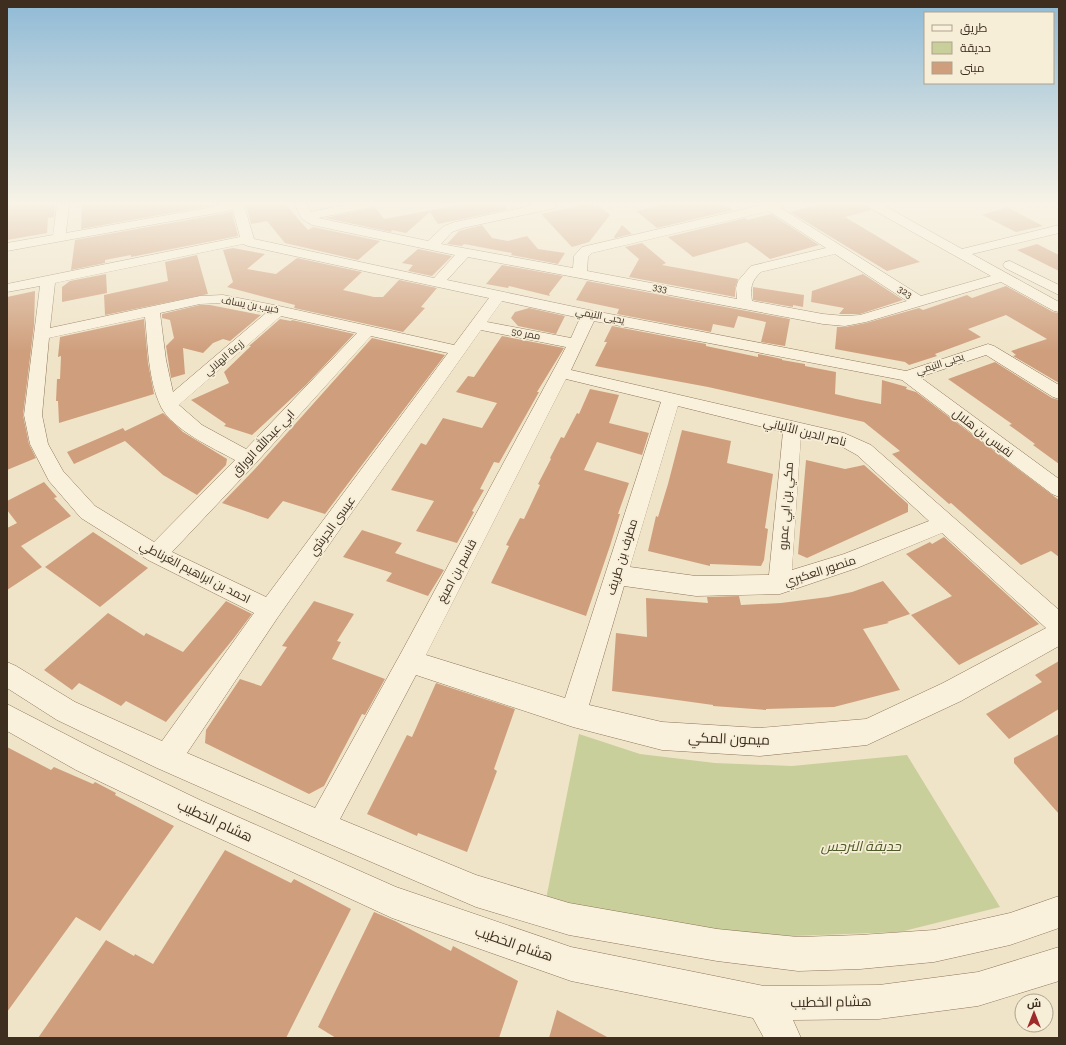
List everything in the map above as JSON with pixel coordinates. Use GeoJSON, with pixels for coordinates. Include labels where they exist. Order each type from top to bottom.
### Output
{"type":"FeatureCollection","features":[{"type":"Feature","properties":{"kind":"street"},"geometry":{"type":"LineString","coordinates":[[7,288],[174,254]]}},
{"type":"Feature","properties":{"kind":"street","name":"يحيى التيمي"},"geometry":{"type":"LineString","coordinates":[[304,254],[589,314],[907,376],[988,349],[1059,394]]}},
{"type":"Feature","properties":{"kind":"street"},"geometry":{"type":"LineString","coordinates":[[439,282],[463,254]]}},
{"type":"Feature","properties":{"kind":"street","name":"333"},"geometry":{"type":"LineString","coordinates":[[475,254],[844,321],[861,319],[1002,277]]}},
{"type":"Feature","properties":{"kind":"street"},"geometry":{"type":"LineString","coordinates":[[580,273],[581,256],[583,254]]}},
{"type":"Feature","properties":{"kind":"street"},"geometry":{"type":"LineString","coordinates":[[745,304],[743,285],[747,276],[756,269],[818,254]]}},
{"type":"Feature","properties":{"kind":"street","name":"323"},"geometry":{"type":"LineString","coordinates":[[844,254],[918,301]]}},
{"type":"Feature","properties":{"kind":"street"},"geometry":{"type":"LineString","coordinates":[[974,254],[1002,277],[1059,308]]}},
{"type":"Feature","properties":{"kind":"street"},"geometry":{"type":"LineString","coordinates":[[991,254],[1059,291]]}},
{"type":"Feature","properties":{"kind":"street","name":"احمد بن ابراهيم الغرناطي"},"geometry":{"type":"LineString","coordinates":[[48,279],[33,415],[39,444],[56,476],[88,512],[156,554],[270,610]]}},
{"type":"Feature","properties":{"kind":"street","name":"عيسى الجرشي"},"geometry":{"type":"LineString","coordinates":[[167,758],[270,610],[460,351],[499,295]]}},
{"type":"Feature","properties":{"kind":"street","name":"خبيب بن يساف"},"geometry":{"type":"LineString","coordinates":[[41,335],[152,310],[212,299],[237,301],[460,351]]}},
{"type":"Feature","properties":{"kind":"street"},"geometry":{"type":"LineString","coordinates":[[152,310],[162,387],[170,405],[180,417],[210,438],[248,459]]}},
{"type":"Feature","properties":{"kind":"street","name":"زرعة الهلالي"},"geometry":{"type":"LineString","coordinates":[[170,405],[279,310]]}},
{"type":"Feature","properties":{"kind":"street","name":"قاسم بن اصبغ"},"geometry":{"type":"LineString","coordinates":[[321,826],[561,373],[589,314]]}},
{"type":"Feature","properties":{"kind":"street","name":"ممر 50"},"geometry":{"type":"LineString","coordinates":[[477,325],[576,344]]}},
{"type":"Feature","properties":{"kind":"street","name":"ابي عبدالله الوراق"},"geometry":{"type":"LineString","coordinates":[[156,554],[248,459],[368,330]]}},
{"type":"Feature","properties":{"kind":"street","name":"ناصر الدين الألباني"},"geometry":{"type":"LineString","coordinates":[[561,373],[792,429],[844,440],[864,450],[1059,625]]}},
{"type":"Feature","properties":{"kind":"street","name":"نفيس بن هلال"},"geometry":{"type":"LineString","coordinates":[[907,376],[1059,490]]}},
{"type":"Feature","properties":{"kind":"street","name":"مطرف بن طريف"},"geometry":{"type":"LineString","coordinates":[[572,714],[617,575],[671,399]]}},
{"type":"Feature","properties":{"kind":"street","name":"مكي بن ابي عمرو"},"geometry":{"type":"LineString","coordinates":[[780,584],[792,429]]}},
{"type":"Feature","properties":{"kind":"street","name":"منصور العكبري"},"geometry":{"type":"LineString","coordinates":[[617,575],[696,586],[780,584],[849,562],[945,523]]}},
{"type":"Feature","properties":{"kind":"street","name":"ميمون المكي"},"geometry":{"type":"LineString","coordinates":[[410,660],[572,714],[662,736],[753,742],[867,732],[952,692],[1059,633]]}},
{"type":"Feature","properties":{"kind":"street"},"geometry":{"type":"LineString","coordinates":[[7,674],[66,711],[167,758],[321,826],[476,891],[569,919],[717,945],[798,954],[860,952],[934,946],[1010,929],[1059,912]]}},
{"type":"Feature","properties":{"kind":"street","name":"هشام الخطيب"},"geometry":{"type":"LineString","coordinates":[[7,717],[86,760],[192,811],[392,902],[571,964],[764,1003],[879,1002],[978,989],[1059,964]]}},
{"type":"Feature","properties":{"kind":"street"},"geometry":{"type":"LineString","coordinates":[[764,1003],[783,1038]]}},
{"type":"Feature","properties":{"kind":"green space","name":"حديقة النرجس"},"geometry":{"type":"Polygon","coordinates":[[[579,734],[640,754],[715,763],[792,766],[907,755],[1000,907],[900,932],[793,936],[704,932],[546,899],[579,734]]]}},
{"type":"Feature","properties":{"kind":"building"},"geometry":{"type":"Polygon","coordinates":[[[73,254],[147,254],[105,260],[105,263],[71,270],[73,254]]]}},
{"type":"Feature","properties":{"kind":"building"},"geometry":{"type":"Polygon","coordinates":[[[224,254],[265,254],[247,269],[276,274],[297,258],[362,272],[343,290],[374,297],[383,297],[399,280],[437,288],[421,307],[425,308],[403,332],[294,308],[295,305],[227,287],[233,282],[224,254]]]}},
{"type":"Feature","properties":{"kind":"building"},"geometry":{"type":"Polygon","coordinates":[[[331,254],[365,254],[358,260],[331,254]]]}},
{"type":"Feature","properties":{"kind":"building"},"geometry":{"type":"Polygon","coordinates":[[[413,254],[441,254],[452,256],[432,276],[408,271],[413,265],[402,263],[413,254]]]}},
{"type":"Feature","properties":{"kind":"building"},"geometry":{"type":"Polygon","coordinates":[[[512,254],[565,254],[558,264],[511,255],[512,254]]]}},
{"type":"Feature","properties":{"kind":"building"},"geometry":{"type":"Polygon","coordinates":[[[633,254],[655,254],[666,263],[662,265],[738,279],[735,288],[735,297],[629,277],[639,259],[633,254]]]}},
{"type":"Feature","properties":{"kind":"building"},"geometry":{"type":"Polygon","coordinates":[[[689,254],[705,254],[693,257],[689,254]]]}},
{"type":"Feature","properties":{"kind":"building"},"geometry":{"type":"Polygon","coordinates":[[[763,254],[788,254],[770,259],[763,254]]]}},
{"type":"Feature","properties":{"kind":"building"},"geometry":{"type":"Polygon","coordinates":[[[859,254],[906,254],[920,262],[887,271],[859,254]]]}},
{"type":"Feature","properties":{"kind":"building"},"geometry":{"type":"Polygon","coordinates":[[[1025,254],[1059,255],[1059,271],[1025,254]]]}},
{"type":"Feature","properties":{"kind":"building"},"geometry":{"type":"Polygon","coordinates":[[[197,255],[208,294],[105,315],[104,295],[168,281],[165,262],[197,255]]]}},
{"type":"Feature","properties":{"kind":"building"},"geometry":{"type":"Polygon","coordinates":[[[502,265],[563,276],[549,294],[550,296],[509,286],[508,288],[486,284],[502,265]]]}},
{"type":"Feature","properties":{"kind":"building"},"geometry":{"type":"Polygon","coordinates":[[[106,274],[107,293],[62,302],[62,287],[70,281],[106,274]]]}},
{"type":"Feature","properties":{"kind":"building"},"geometry":{"type":"Polygon","coordinates":[[[863,274],[903,300],[860,314],[839,314],[844,308],[811,302],[812,291],[863,274]]]}},
{"type":"Feature","properties":{"kind":"building"},"geometry":{"type":"Polygon","coordinates":[[[587,281],[790,319],[785,346],[761,342],[766,322],[738,316],[734,328],[713,324],[711,332],[617,314],[619,309],[576,300],[587,281]]]}},
{"type":"Feature","properties":{"kind":"building"},"geometry":{"type":"Polygon","coordinates":[[[1006,286],[1053,312],[1059,313],[1059,383],[1013,356],[1016,355],[1011,351],[1047,339],[1006,315],[968,329],[981,337],[935,354],[937,356],[909,365],[905,362],[835,349],[837,327],[866,323],[919,308],[923,310],[967,295],[972,298],[1006,286]]]}},
{"type":"Feature","properties":{"kind":"building"},"geometry":{"type":"Polygon","coordinates":[[[753,287],[804,295],[803,307],[793,305],[793,307],[753,300],[753,287]]]}},
{"type":"Feature","properties":{"kind":"building"},"geometry":{"type":"Polygon","coordinates":[[[35,291],[34,325],[23,415],[29,444],[36,458],[7,470],[7,297],[35,291]]]}},
{"type":"Feature","properties":{"kind":"building"},"geometry":{"type":"Polygon","coordinates":[[[200,305],[210,305],[261,315],[230,341],[223,339],[213,343],[203,353],[183,348],[185,374],[171,378],[166,346],[174,338],[170,320],[162,318],[162,314],[200,305]]]}},
{"type":"Feature","properties":{"kind":"building"},"geometry":{"type":"Polygon","coordinates":[[[529,308],[565,316],[556,334],[518,326],[511,318],[515,312],[529,308]]]}},
{"type":"Feature","properties":{"kind":"building"},"geometry":{"type":"Polygon","coordinates":[[[144,319],[148,363],[154,394],[59,423],[58,401],[56,401],[57,379],[60,379],[61,356],[58,357],[60,337],[144,319]]]}},
{"type":"Feature","properties":{"kind":"building"},"geometry":{"type":"Polygon","coordinates":[[[280,319],[292,320],[354,334],[306,385],[252,435],[224,426],[226,424],[191,400],[229,383],[224,372],[251,346],[249,346],[280,319]]]}},
{"type":"Feature","properties":{"kind":"building"},"geometry":{"type":"Polygon","coordinates":[[[612,326],[706,344],[706,346],[758,357],[758,354],[836,372],[835,394],[856,399],[881,404],[882,380],[907,387],[906,389],[916,392],[1059,500],[1059,557],[1051,551],[1021,565],[951,503],[949,504],[892,454],[900,451],[864,422],[708,387],[595,366],[607,342],[604,342],[612,326]]]}},
{"type":"Feature","properties":{"kind":"building"},"geometry":{"type":"Polygon","coordinates":[[[502,336],[564,348],[537,392],[539,392],[499,463],[494,462],[480,489],[484,490],[472,511],[474,512],[457,543],[416,531],[434,501],[391,490],[421,443],[426,445],[443,418],[482,428],[497,403],[456,392],[468,376],[474,377],[502,336]]]}},
{"type":"Feature","properties":{"kind":"building"},"geometry":{"type":"Polygon","coordinates":[[[372,338],[445,355],[325,514],[283,501],[268,519],[222,503],[253,471],[372,338]]]}},
{"type":"Feature","properties":{"kind":"building"},"geometry":{"type":"Polygon","coordinates":[[[995,362],[1052,398],[1059,400],[1059,464],[1009,425],[1012,424],[948,379],[995,362]]]}},
{"type":"Feature","properties":{"kind":"building"},"geometry":{"type":"Polygon","coordinates":[[[590,389],[619,395],[609,423],[649,433],[642,455],[597,442],[584,470],[629,483],[618,514],[620,514],[610,546],[586,616],[491,583],[509,546],[506,545],[520,518],[524,519],[540,485],[538,484],[551,459],[550,458],[561,437],[564,438],[577,413],[579,414],[590,389]]]}},
{"type":"Feature","properties":{"kind":"building"},"geometry":{"type":"Polygon","coordinates":[[[163,413],[183,432],[227,459],[226,465],[197,495],[163,475],[125,441],[74,464],[67,452],[123,428],[125,431],[163,413]]]}},
{"type":"Feature","properties":{"kind":"building"},"geometry":{"type":"Polygon","coordinates":[[[682,430],[731,441],[727,463],[773,474],[765,528],[768,529],[764,560],[761,566],[710,564],[710,566],[648,551],[656,516],[658,517],[682,430]]]}},
{"type":"Feature","properties":{"kind":"building"},"geometry":{"type":"Polygon","coordinates":[[[806,460],[845,469],[864,465],[908,504],[908,512],[807,558],[798,554],[806,460]]]}},
{"type":"Feature","properties":{"kind":"building"},"geometry":{"type":"Polygon","coordinates":[[[44,482],[57,497],[54,498],[71,516],[21,546],[42,567],[7,590],[7,528],[17,523],[7,510],[7,501],[44,482]]]}},
{"type":"Feature","properties":{"kind":"building"},"geometry":{"type":"Polygon","coordinates":[[[362,530],[402,543],[395,553],[444,570],[428,596],[386,581],[392,573],[343,557],[362,530]]]}},
{"type":"Feature","properties":{"kind":"building"},"geometry":{"type":"Polygon","coordinates":[[[93,532],[148,568],[100,607],[45,567],[93,532]]]}},
{"type":"Feature","properties":{"kind":"building"},"geometry":{"type":"Polygon","coordinates":[[[944,537],[1039,624],[959,665],[911,615],[952,596],[906,554],[930,542],[932,544],[944,537]]]}},
{"type":"Feature","properties":{"kind":"building"},"geometry":{"type":"Polygon","coordinates":[[[883,581],[910,614],[887,622],[889,623],[863,629],[900,690],[834,707],[766,710],[713,706],[612,691],[616,633],[647,637],[646,598],[708,603],[707,597],[739,596],[741,605],[781,603],[828,597],[852,592],[883,581]]]}},
{"type":"Feature","properties":{"kind":"building"},"geometry":{"type":"Polygon","coordinates":[[[226,601],[252,614],[166,722],[126,701],[121,706],[79,683],[72,690],[44,670],[108,613],[144,636],[146,633],[183,652],[226,601]]]}},
{"type":"Feature","properties":{"kind":"building"},"geometry":{"type":"Polygon","coordinates":[[[314,601],[354,614],[337,641],[341,642],[332,659],[385,679],[365,715],[362,714],[324,786],[309,794],[205,743],[206,730],[240,679],[261,686],[287,647],[282,646],[314,601]]]}},
{"type":"Feature","properties":{"kind":"building"},"geometry":{"type":"Polygon","coordinates":[[[1059,661],[1059,709],[1009,739],[986,714],[1042,682],[1035,675],[1059,661]]]}},
{"type":"Feature","properties":{"kind":"building"},"geometry":{"type":"Polygon","coordinates":[[[436,683],[515,709],[494,769],[497,771],[467,852],[418,833],[417,836],[367,814],[407,735],[412,737],[436,683]]]}},
{"type":"Feature","properties":{"kind":"building"},"geometry":{"type":"Polygon","coordinates":[[[1059,734],[1059,814],[1014,763],[1014,758],[1059,734]]]}},
{"type":"Feature","properties":{"kind":"building"},"geometry":{"type":"Polygon","coordinates":[[[7,747],[51,770],[54,767],[93,784],[95,782],[116,793],[115,795],[174,826],[100,931],[76,917],[7,1012],[7,747]]]}},
{"type":"Feature","properties":{"kind":"building"},"geometry":{"type":"Polygon","coordinates":[[[225,850],[291,883],[294,879],[351,909],[286,1038],[38,1038],[106,940],[134,956],[135,954],[153,964],[225,850]]]}},
{"type":"Feature","properties":{"kind":"building"},"geometry":{"type":"Polygon","coordinates":[[[374,912],[395,921],[451,951],[453,946],[518,981],[499,1038],[336,1038],[318,1027],[374,912]]]}},
{"type":"Feature","properties":{"kind":"building"},"geometry":{"type":"Polygon","coordinates":[[[557,1010],[609,1038],[549,1038],[557,1010]]]}}]}
